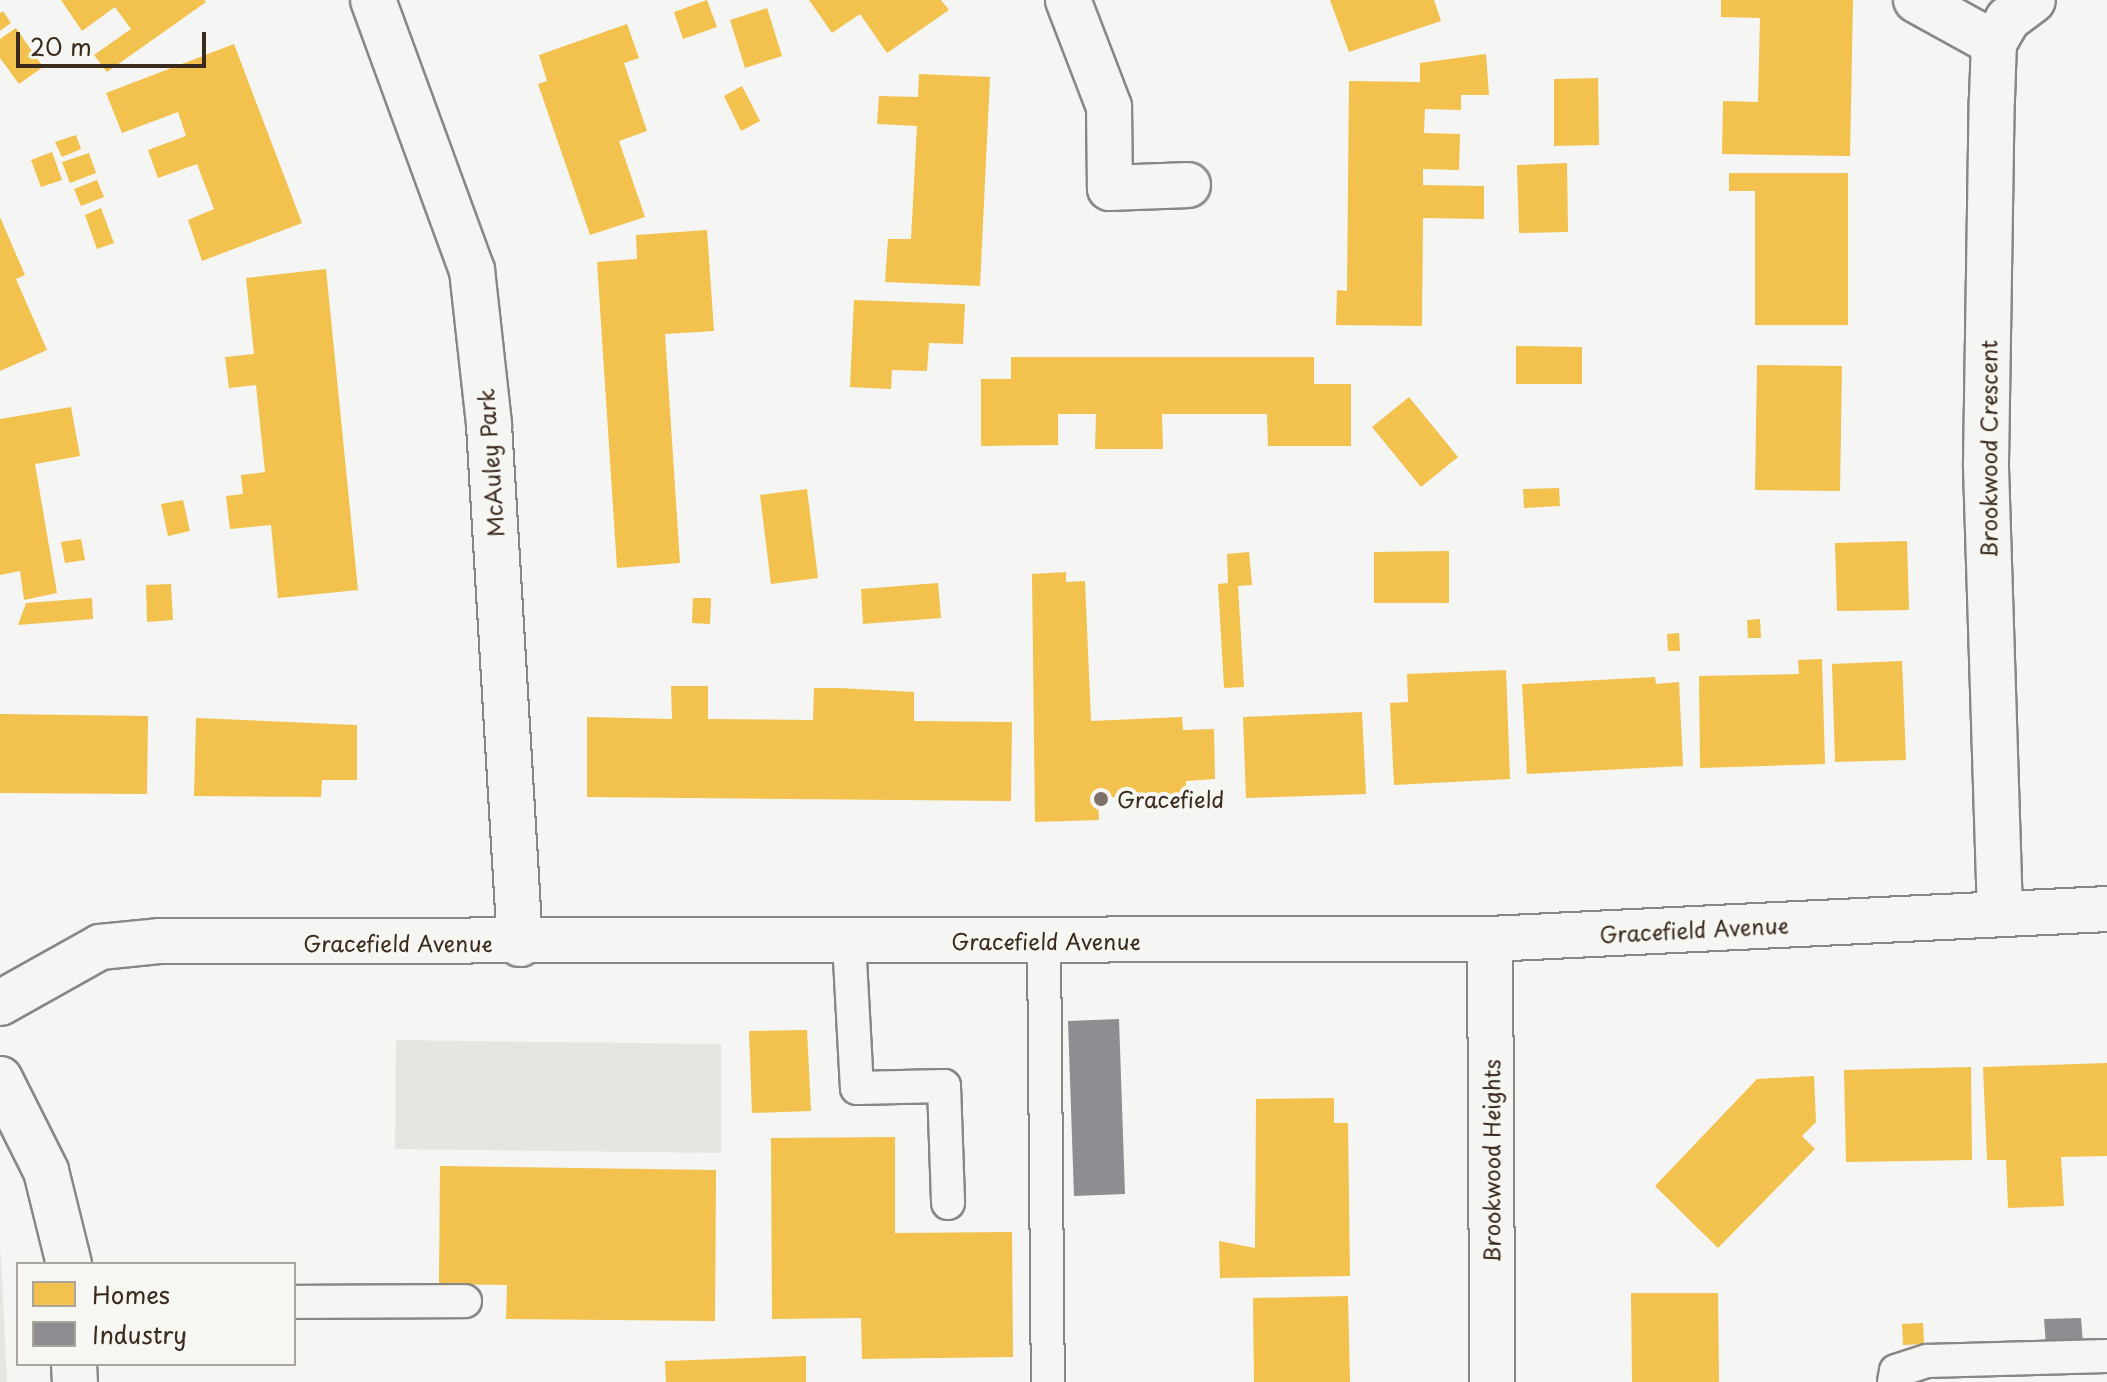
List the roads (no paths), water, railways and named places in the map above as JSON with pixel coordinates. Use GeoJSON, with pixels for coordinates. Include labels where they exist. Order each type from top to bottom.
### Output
{"type":"FeatureCollection","features":[{"type":"Feature","properties":{"kind":"street","name":"McAuley Park"},"geometry":{"type":"LineString","coordinates":[[373,0],[472,270],[489,425],[520,944]]}},
{"type":"Feature","properties":{"kind":"street"},"geometry":{"type":"LineString","coordinates":[[1068,0],[1109,107],[1110,188],[1188,185]]}},
{"type":"Feature","properties":{"kind":"street"},"geometry":{"type":"LineString","coordinates":[[1916,0],[1994,43],[2008,19],[2033,0]]}},
{"type":"Feature","properties":{"kind":"street","name":"Brookwood Crescent"},"geometry":{"type":"LineString","coordinates":[[1994,43],[1986,463],[2000,913]]}},
{"type":"Feature","properties":{"kind":"street","name":"Gracefield Avenue"},"geometry":{"type":"LineString","coordinates":[[0,1003],[100,947],[159,941],[520,944],[1490,939],[2107,909]]}},
{"type":"Feature","properties":{"kind":"street","name":"Brookwood Heights"},"geometry":{"type":"LineString","coordinates":[[1490,939],[1492,1382]]}},
{"type":"Feature","properties":{"kind":"street"},"geometry":{"type":"LineString","coordinates":[[0,1079],[46,1171],[69,1262]]}},
{"type":"Feature","properties":{"kind":"lane"},"geometry":{"type":"LineString","coordinates":[[849,941],[857,1088],[944,1086],[948,1203]]}},
{"type":"Feature","properties":{"kind":"lane"},"geometry":{"type":"LineString","coordinates":[[1044,941],[1048,1382]]}},
{"type":"Feature","properties":{"kind":"lane"},"geometry":{"type":"LineString","coordinates":[[296,1302],[465,1301]]}},
{"type":"Feature","properties":{"kind":"lane"},"geometry":{"type":"LineString","coordinates":[[1894,1382],[1896,1371],[1927,1361],[2107,1356]]}},
{"type":"Feature","properties":{"kind":"place","name":"Gracefield"},"geometry":{"type":"Point","coordinates":[1101,799]}}]}
